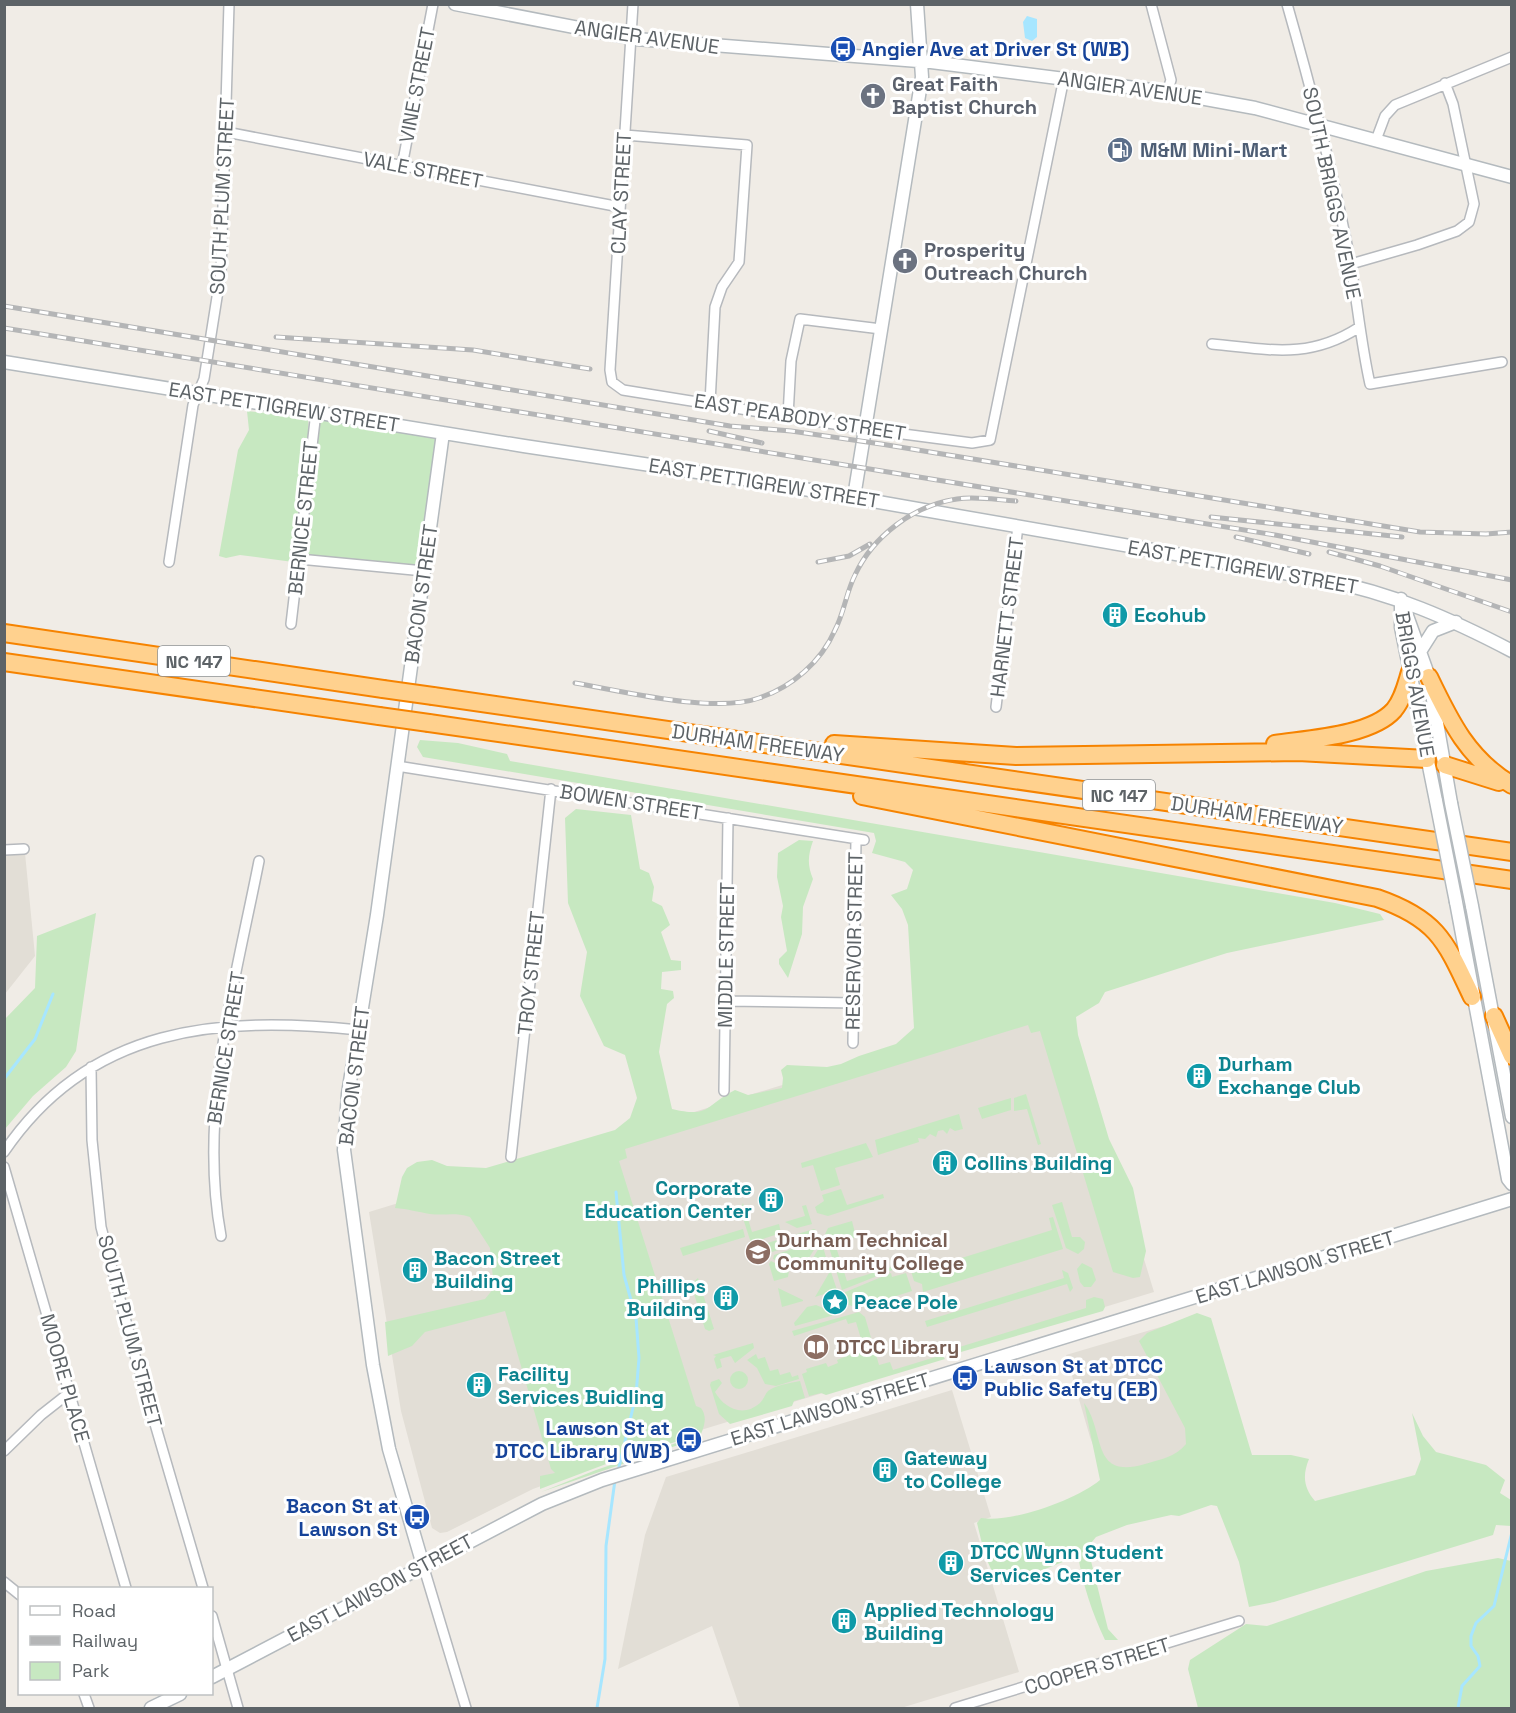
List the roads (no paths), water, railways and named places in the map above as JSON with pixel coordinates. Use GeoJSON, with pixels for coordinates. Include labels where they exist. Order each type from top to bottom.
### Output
{"type":"FeatureCollection","features":[{"type":"Feature","properties":{"kind":"highway","name":"DURHAM FREEWAY"},"geometry":{"type":"LineString","coordinates":[[4,633],[1512,852]]}},
{"type":"Feature","properties":{"kind":"highway","name":"DURHAM FREEWAY"},"geometry":{"type":"LineString","coordinates":[[4,662],[1512,880]]}},
{"type":"Feature","properties":{"kind":"highway"},"geometry":{"type":"LineString","coordinates":[[1164,755],[1289,742],[1371,726],[1387,716],[1399,704],[1410,672]]}},
{"type":"Feature","properties":{"kind":"highway"},"geometry":{"type":"LineString","coordinates":[[1429,677],[1466,746],[1490,771],[1512,786]]}},
{"type":"Feature","properties":{"kind":"highway"},"geometry":{"type":"LineString","coordinates":[[726,738],[985,756],[1316,753],[1427,759]]}},
{"type":"Feature","properties":{"kind":"highway"},"geometry":{"type":"LineString","coordinates":[[694,762],[1377,898],[1413,913],[1438,934],[1472,997]]}},
{"type":"Feature","properties":{"kind":"highway"},"geometry":{"type":"LineString","coordinates":[[1445,765],[1512,786]]}},
{"type":"Feature","properties":{"kind":"highway"},"geometry":{"type":"LineString","coordinates":[[1405,864],[1512,891]]}},
{"type":"Feature","properties":{"kind":"highway"},"geometry":{"type":"LineString","coordinates":[[1494,1016],[1512,1056]]}},
{"type":"Feature","properties":{"kind":"street","name":"SOUTH PLUM STREET"},"geometry":{"type":"LineString","coordinates":[[169,562],[193,405],[204,379],[222,272],[229,4]]}},
{"type":"Feature","properties":{"kind":"street","name":"VINE STREET"},"geometry":{"type":"LineString","coordinates":[[402,166],[433,4]]}},
{"type":"Feature","properties":{"kind":"street","name":"ANGIER AVENUE"},"geometry":{"type":"LineString","coordinates":[[455,4],[518,11],[630,38],[922,61],[1167,92],[1239,104],[1512,177]]}},
{"type":"Feature","properties":{"kind":"street","name":"CLAY STREET"},"geometry":{"type":"LineString","coordinates":[[612,382],[633,4]]}},
{"type":"Feature","properties":{"kind":"street"},"geometry":{"type":"LineString","coordinates":[[854,497],[922,77],[917,4]]}},
{"type":"Feature","properties":{"kind":"street"},"geometry":{"type":"LineString","coordinates":[[1151,4],[1171,80],[1167,92]]}},
{"type":"Feature","properties":{"kind":"street","name":"SOUTH BRIGGS AVENUE"},"geometry":{"type":"LineString","coordinates":[[1287,4],[1320,124],[1351,264],[1359,328],[1370,384],[1502,362]]}},
{"type":"Feature","properties":{"kind":"street"},"geometry":{"type":"LineString","coordinates":[[1376,140],[1385,116],[1395,105],[1512,57]]}},
{"type":"Feature","properties":{"kind":"street","name":"EAST PEABODY STREET"},"geometry":{"type":"LineString","coordinates":[[612,382],[623,390],[865,429],[972,443],[990,440],[1064,78]]}},
{"type":"Feature","properties":{"kind":"street"},"geometry":{"type":"LineString","coordinates":[[1351,264],[1378,258],[1457,231],[1472,216],[1474,204],[1453,104],[1445,83]]}},
{"type":"Feature","properties":{"kind":"street","name":"VALE STREET"},"geometry":{"type":"LineString","coordinates":[[226,132],[620,207]]}},
{"type":"Feature","properties":{"kind":"street"},"geometry":{"type":"LineString","coordinates":[[625,135],[747,145],[739,262],[717,298],[710,403]]}},
{"type":"Feature","properties":{"kind":"street"},"geometry":{"type":"LineString","coordinates":[[788,416],[791,361],[800,319],[881,329]]}},
{"type":"Feature","properties":{"kind":"street"},"geometry":{"type":"LineString","coordinates":[[1212,344],[1283,350],[1309,349],[1330,344],[1359,328]]}},
{"type":"Feature","properties":{"kind":"street","name":"EAST PETTIGREW STREET"},"geometry":{"type":"LineString","coordinates":[[4,362],[854,497],[1324,580],[1401,599],[1456,622],[1512,651]]}},
{"type":"Feature","properties":{"kind":"street","name":"BERNICE STREET"},"geometry":{"type":"LineString","coordinates":[[291,624],[316,412]]}},
{"type":"Feature","properties":{"kind":"street","name":"BACON STREET"},"geometry":{"type":"LineString","coordinates":[[443,433],[346,1116],[344,1161],[366,1323],[389,1449],[466,1708]]}},
{"type":"Feature","properties":{"kind":"street","name":"HARNETT STREET"},"geometry":{"type":"LineString","coordinates":[[996,707],[1018,526]]}},
{"type":"Feature","properties":{"kind":"street"},"geometry":{"type":"LineString","coordinates":[[299,559],[424,571]]}},
{"type":"Feature","properties":{"kind":"street","name":"BRIGGS AVENUE"},"geometry":{"type":"LineString","coordinates":[[1401,599],[1429,677],[1512,1117]]}},
{"type":"Feature","properties":{"kind":"street","name":"BRIGGS AVENUE"},"geometry":{"type":"LineString","coordinates":[[1401,599],[1401,627],[1508,1179],[1512,1184]]}},
{"type":"Feature","properties":{"kind":"street"},"geometry":{"type":"LineString","coordinates":[[1421,650],[1433,631],[1456,622]]}},
{"type":"Feature","properties":{"kind":"street"},"geometry":{"type":"LineString","coordinates":[[1427,759],[1445,765]]}},
{"type":"Feature","properties":{"kind":"street","name":"BOWEN STREET"},"geometry":{"type":"LineString","coordinates":[[397,766],[860,840]]}},
{"type":"Feature","properties":{"kind":"street","name":"TROY STREET"},"geometry":{"type":"LineString","coordinates":[[511,1157],[551,789]]}},
{"type":"Feature","properties":{"kind":"street","name":"MIDDLE STREET"},"geometry":{"type":"LineString","coordinates":[[724,1091],[728,818]]}},
{"type":"Feature","properties":{"kind":"street","name":"RESERVOIR STREET"},"geometry":{"type":"LineString","coordinates":[[853,1043],[860,840]]}},
{"type":"Feature","properties":{"kind":"street"},"geometry":{"type":"LineString","coordinates":[[4,850],[24,849]]}},
{"type":"Feature","properties":{"kind":"street","name":"BERNICE STREET"},"geometry":{"type":"LineString","coordinates":[[221,1236],[214,1190],[212,1145],[227,1027],[259,861]]}},
{"type":"Feature","properties":{"kind":"street"},"geometry":{"type":"LineString","coordinates":[[725,1001],[854,1003]]}},
{"type":"Feature","properties":{"kind":"street"},"geometry":{"type":"LineString","coordinates":[[4,1152],[27,1121],[52,1095],[92,1067],[119,1053],[156,1040],[227,1027],[284,1024],[359,1030]]}},
{"type":"Feature","properties":{"kind":"street","name":"SOUTH PLUM STREET"},"geometry":{"type":"LineString","coordinates":[[92,1067],[92,1140],[101,1227],[136,1359],[203,1587]]}},
{"type":"Feature","properties":{"kind":"street","name":"MOORE PLACE"},"geometry":{"type":"LineString","coordinates":[[4,1167],[126,1587]]}},
{"type":"Feature","properties":{"kind":"street","name":"EAST LAWSON STREET"},"geometry":{"type":"LineString","coordinates":[[213,1676],[542,1504],[613,1477],[1512,1199]]}},
{"type":"Feature","properties":{"kind":"street"},"geometry":{"type":"LineString","coordinates":[[4,1451],[41,1415],[69,1393]]}},
{"type":"Feature","properties":{"kind":"street"},"geometry":{"type":"LineString","coordinates":[[4,1582],[18,1593]]}},
{"type":"Feature","properties":{"kind":"street"},"geometry":{"type":"LineString","coordinates":[[213,1620],[238,1708]]}},
{"type":"Feature","properties":{"kind":"street","name":"COOPER STREET"},"geometry":{"type":"LineString","coordinates":[[955,1708],[1239,1621]]}},
{"type":"Feature","properties":{"kind":"street"},"geometry":{"type":"LineString","coordinates":[[156,1702],[177,1695]]}},
{"type":"Feature","properties":{"kind":"water"},"geometry":{"type":"Polygon","coordinates":[[[1027,16],[1037,19],[1037,37],[1032,41],[1025,38],[1023,22],[1027,16]]]}},
{"type":"Feature","properties":{"kind":"waterway"},"geometry":{"type":"LineString","coordinates":[[4,1079],[35,1039],[53,994]]}},
{"type":"Feature","properties":{"kind":"waterway"},"geometry":{"type":"LineString","coordinates":[[616,1192],[624,1275],[636,1318],[639,1358],[636,1395],[618,1471]]}},
{"type":"Feature","properties":{"kind":"waterway"},"geometry":{"type":"LineString","coordinates":[[597,1708],[605,1659],[606,1546],[615,1480]]}},
{"type":"Feature","properties":{"kind":"waterway"},"geometry":{"type":"LineString","coordinates":[[1458,1708],[1462,1686],[1480,1666],[1478,1656],[1471,1646],[1471,1636],[1476,1623],[1494,1606],[1512,1532]]}},
{"type":"Feature","properties":{"kind":"railway"},"geometry":{"type":"LineString","coordinates":[[4,306],[730,426],[791,431],[881,444],[1420,532],[1486,534],[1512,532]]}},
{"type":"Feature","properties":{"kind":"railway"},"geometry":{"type":"LineString","coordinates":[[4,328],[1275,535],[1512,580]]}},
{"type":"Feature","properties":{"kind":"railway"},"geometry":{"type":"LineString","coordinates":[[276,337],[473,350],[590,369]]}},
{"type":"Feature","properties":{"kind":"railway"},"geometry":{"type":"LineString","coordinates":[[709,431],[762,443]]}},
{"type":"Feature","properties":{"kind":"railway"},"geometry":{"type":"LineString","coordinates":[[575,683],[668,700],[718,704],[759,698],[794,680],[822,653],[838,623],[852,582],[863,561],[884,535],[897,525],[911,515],[941,502],[964,498],[1016,501]]}},
{"type":"Feature","properties":{"kind":"railway"},"geometry":{"type":"LineString","coordinates":[[1211,517],[1402,537]]}},
{"type":"Feature","properties":{"kind":"railway"},"geometry":{"type":"LineString","coordinates":[[1236,537],[1309,554]]}},
{"type":"Feature","properties":{"kind":"railway"},"geometry":{"type":"LineString","coordinates":[[818,562],[849,556],[870,544]]}},
{"type":"Feature","properties":{"kind":"railway"},"geometry":{"type":"LineString","coordinates":[[1329,552],[1380,566],[1512,612]]}},
{"type":"Feature","properties":{"kind":"place","name":"Angier Ave at Driver St (WB)"},"geometry":{"type":"Point","coordinates":[843,49]}},
{"type":"Feature","properties":{"kind":"place","name":"Great Faith Baptist Church"},"geometry":{"type":"Point","coordinates":[873,96]}},
{"type":"Feature","properties":{"kind":"place","name":"M&M Mini-Mart"},"geometry":{"type":"Point","coordinates":[1120,150]}},
{"type":"Feature","properties":{"kind":"place","name":"Prosperity Outreach Church"},"geometry":{"type":"Point","coordinates":[905,261]}},
{"type":"Feature","properties":{"kind":"place","name":"Ecohub"},"geometry":{"type":"Point","coordinates":[1115,615]}},
{"type":"Feature","properties":{"kind":"place","name":"Durham Exchange Club"},"geometry":{"type":"Point","coordinates":[1199,1076]}},
{"type":"Feature","properties":{"kind":"place","name":"Collins Building"},"geometry":{"type":"Point","coordinates":[945,1163]}},
{"type":"Feature","properties":{"kind":"place","name":"Corporate Education Center"},"geometry":{"type":"Point","coordinates":[771,1200]}},
{"type":"Feature","properties":{"kind":"place","name":"Durham Technical Community College"},"geometry":{"type":"Point","coordinates":[758,1252]}},
{"type":"Feature","properties":{"kind":"place","name":"Bacon Street Building"},"geometry":{"type":"Point","coordinates":[415,1270]}},
{"type":"Feature","properties":{"kind":"place","name":"Phillips Building"},"geometry":{"type":"Point","coordinates":[726,1298]}},
{"type":"Feature","properties":{"kind":"place","name":"Peace Pole"},"geometry":{"type":"Point","coordinates":[835,1302]}},
{"type":"Feature","properties":{"kind":"place","name":"DTCC Library"},"geometry":{"type":"Point","coordinates":[816,1347]}},
{"type":"Feature","properties":{"kind":"place","name":"Lawson St at DTCC Public Safety (EB)"},"geometry":{"type":"Point","coordinates":[965,1378]}},
{"type":"Feature","properties":{"kind":"place","name":"Facility Services Buidling"},"geometry":{"type":"Point","coordinates":[479,1385]}},
{"type":"Feature","properties":{"kind":"place","name":"Lawson St at DTCC Library (WB)"},"geometry":{"type":"Point","coordinates":[689,1440]}},
{"type":"Feature","properties":{"kind":"place","name":"Gateway to College"},"geometry":{"type":"Point","coordinates":[885,1470]}},
{"type":"Feature","properties":{"kind":"place","name":"Bacon St at Lawson St"},"geometry":{"type":"Point","coordinates":[417,1517]}},
{"type":"Feature","properties":{"kind":"place","name":"DTCC Wynn Student Services Center"},"geometry":{"type":"Point","coordinates":[951,1563]}},
{"type":"Feature","properties":{"kind":"place","name":"Applied Technology Building"},"geometry":{"type":"Point","coordinates":[844,1621]}}]}
